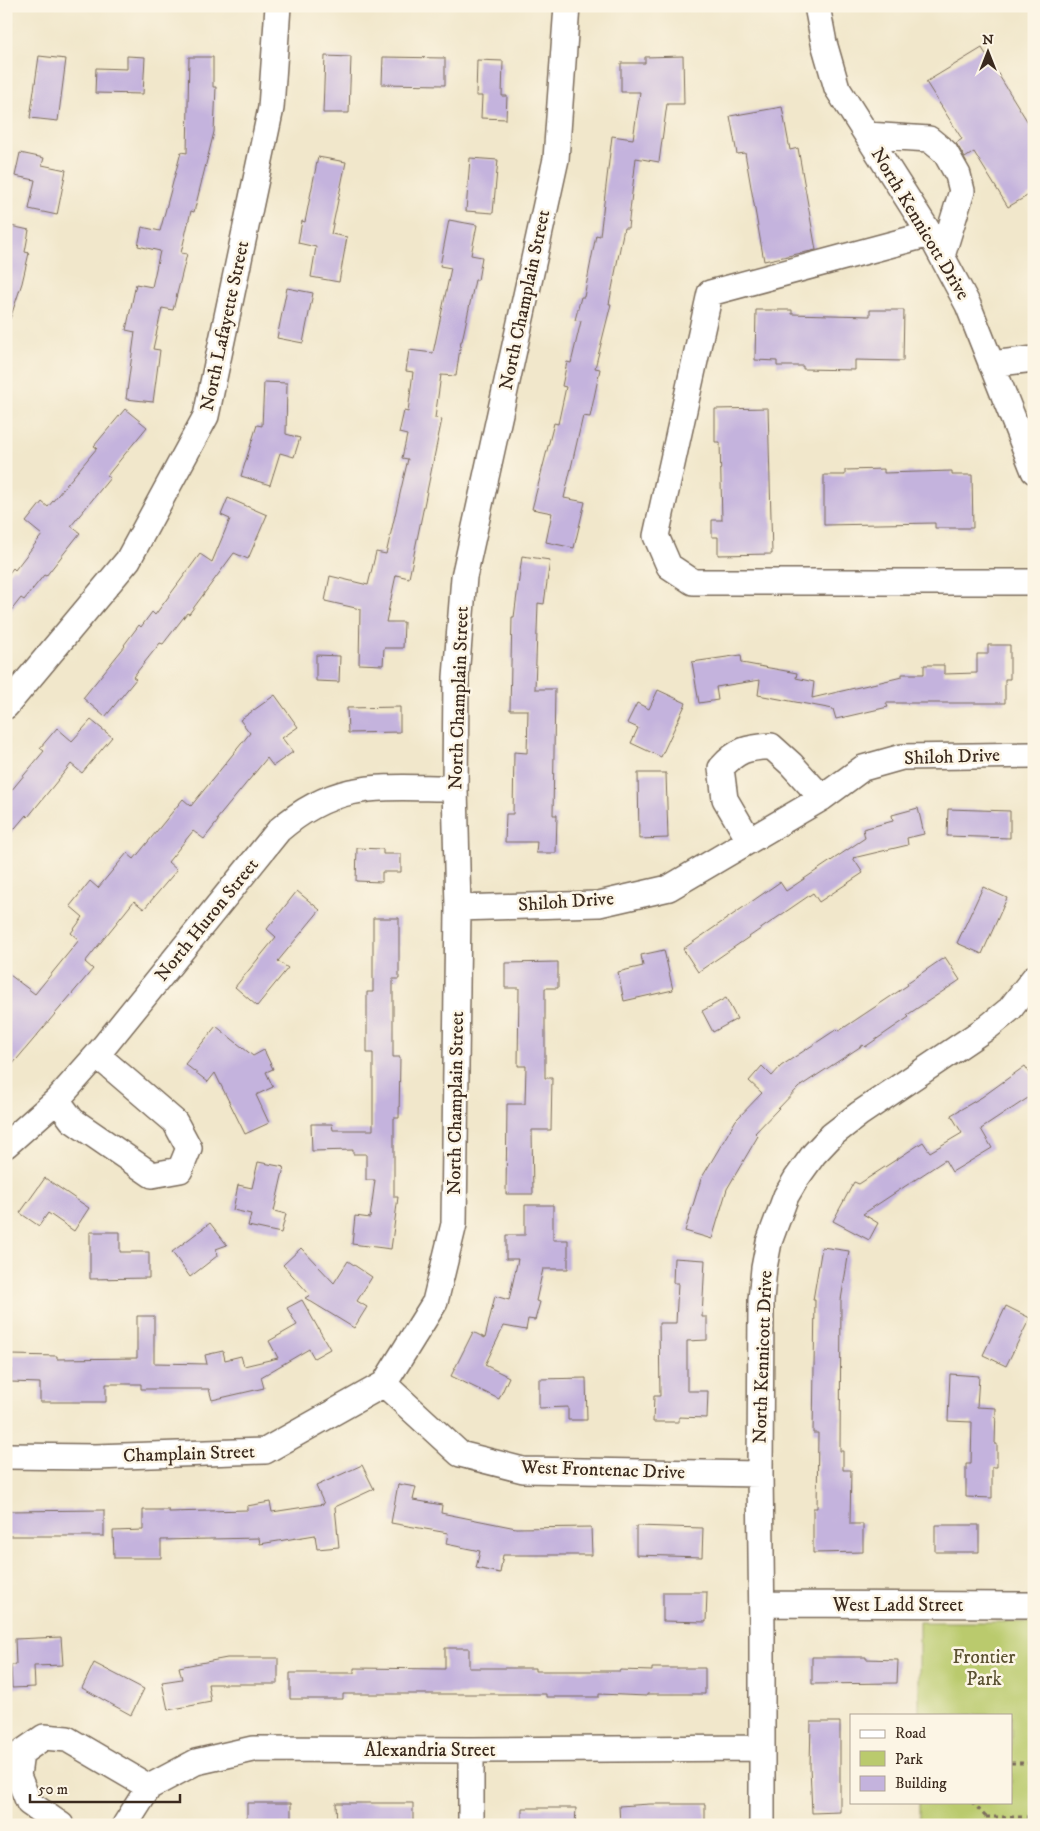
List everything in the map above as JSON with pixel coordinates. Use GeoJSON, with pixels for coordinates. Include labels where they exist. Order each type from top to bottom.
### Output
{"type":"FeatureCollection","features":[{"type":"Feature","properties":{"kind":"street","name":"North Lafayette Street"},"geometry":{"type":"LineString","coordinates":[[6,706],[128,560],[206,416],[271,108],[278,6]]}},
{"type":"Feature","properties":{"kind":"street","name":"North Champlain Street"},"geometry":{"type":"LineString","coordinates":[[384,1384],[435,1302],[454,1224],[458,908],[455,788],[456,677],[464,578],[556,158],[567,6]]}},
{"type":"Feature","properties":{"kind":"street","name":"North Kennicott Drive"},"geometry":{"type":"LineString","coordinates":[[816,6],[837,88],[930,234],[968,304],[1034,471]]}},
{"type":"Feature","properties":{"kind":"street"},"geometry":{"type":"LineString","coordinates":[[867,135],[928,138],[945,152],[958,175],[962,191],[942,256]]}},
{"type":"Feature","properties":{"kind":"street"},"geometry":{"type":"LineString","coordinates":[[930,234],[710,293],[656,536],[669,566],[693,582],[1034,582]]}},
{"type":"Feature","properties":{"kind":"street"},"geometry":{"type":"LineString","coordinates":[[992,364],[1034,359]]}},
{"type":"Feature","properties":{"kind":"street"},"geometry":{"type":"LineString","coordinates":[[750,840],[725,799],[722,786],[721,768],[733,754],[752,748],[771,746],[822,798]]}},
{"type":"Feature","properties":{"kind":"street","name":"Shiloh Drive"},"geometry":{"type":"LineString","coordinates":[[458,908],[598,904],[669,888],[822,798],[863,768],[902,756],[1034,755]]}},
{"type":"Feature","properties":{"kind":"street","name":"North Huron Street"},"geometry":{"type":"LineString","coordinates":[[6,1144],[57,1100],[97,1056],[279,830],[296,816],[317,803],[351,791],[370,788],[455,788]]}},
{"type":"Feature","properties":{"kind":"street","name":"North Kennicott Drive"},"geometry":{"type":"LineString","coordinates":[[762,1825],[761,1300],[769,1242],[786,1196],[814,1154],[832,1135],[859,1114],[988,1027],[1010,1009],[1034,978]]}},
{"type":"Feature","properties":{"kind":"street"},"geometry":{"type":"LineString","coordinates":[[57,1100],[72,1120],[152,1175],[180,1170],[189,1148],[175,1122],[97,1056]]}},
{"type":"Feature","properties":{"kind":"street","name":"Champlain Street"},"geometry":{"type":"LineString","coordinates":[[6,1456],[96,1457],[265,1451],[384,1384]]}},
{"type":"Feature","properties":{"kind":"street","name":"West Frontenac Drive"},"geometry":{"type":"LineString","coordinates":[[384,1384],[460,1454],[523,1470],[760,1474]]}},
{"type":"Feature","properties":{"kind":"street","name":"West Ladd Street"},"geometry":{"type":"LineString","coordinates":[[762,1604],[1034,1605]]}},
{"type":"Feature","properties":{"kind":"street"},"geometry":{"type":"LineString","coordinates":[[61,1825],[29,1803],[18,1776],[20,1753],[44,1737],[67,1739],[149,1787]]}},
{"type":"Feature","properties":{"kind":"street","name":"Alexandria Street"},"geometry":{"type":"LineString","coordinates":[[125,1825],[149,1787],[196,1762],[253,1749],[762,1748]]}},
{"type":"Feature","properties":{"kind":"street"},"geometry":{"type":"LineString","coordinates":[[471,1750],[471,1825]]}},
{"type":"Feature","properties":{"kind":"path"},"geometry":{"type":"LineString","coordinates":[[1012,1763],[1034,1763]]}},
{"type":"Feature","properties":{"kind":"path"},"geometry":{"type":"LineString","coordinates":[[974,1804],[986,1817],[986,1825]]}},
{"type":"Feature","properties":{"kind":"path"},"geometry":{"type":"LineString","coordinates":[[986,1817],[1034,1817]]}},
{"type":"Feature","properties":{"kind":"green space","name":"Frontier Park"},"geometry":{"type":"Polygon","coordinates":[[[919,1622],[1034,1622],[1034,1825],[919,1825],[919,1804],[1012,1804],[1012,1714],[919,1714],[919,1622]]]}},
{"type":"Feature","properties":{"kind":"building"},"geometry":{"type":"Polygon","coordinates":[[[982,48],[1034,132],[1034,192],[1008,207],[974,152],[965,158],[956,143],[962,139],[926,82],[982,48]]]}},
{"type":"Feature","properties":{"kind":"building"},"geometry":{"type":"Polygon","coordinates":[[[39,56],[66,59],[58,121],[30,118],[39,56]]]}},
{"type":"Feature","properties":{"kind":"building"},"geometry":{"type":"Polygon","coordinates":[[[127,56],[145,57],[143,94],[95,93],[96,68],[127,69],[127,56]]]}},
{"type":"Feature","properties":{"kind":"building"},"geometry":{"type":"Polygon","coordinates":[[[325,56],[351,57],[349,113],[323,113],[325,56]]]}},
{"type":"Feature","properties":{"kind":"building"},"geometry":{"type":"Polygon","coordinates":[[[683,56],[684,104],[667,104],[659,162],[636,158],[628,228],[624,228],[609,304],[611,304],[595,368],[600,369],[590,417],[583,416],[564,498],[585,502],[574,548],[546,542],[552,513],[532,509],[554,423],[558,424],[566,387],[562,386],[567,362],[571,363],[581,321],[575,320],[581,297],[584,297],[596,235],[600,236],[612,136],[633,139],[640,92],[621,92],[621,63],[645,63],[645,57],[683,56]]]}},
{"type":"Feature","properties":{"kind":"building"},"geometry":{"type":"Polygon","coordinates":[[[189,57],[213,57],[213,87],[216,87],[214,132],[194,212],[191,211],[181,253],[187,254],[173,310],[162,308],[153,349],[160,350],[153,402],[126,399],[135,332],[126,330],[136,284],[152,287],[160,251],[138,246],[142,227],[160,231],[181,152],[187,153],[189,57]]]}},
{"type":"Feature","properties":{"kind":"building"},"geometry":{"type":"Polygon","coordinates":[[[383,57],[445,58],[445,85],[382,84],[383,57]]]}},
{"type":"Feature","properties":{"kind":"building"},"geometry":{"type":"Polygon","coordinates":[[[477,60],[503,61],[502,96],[507,96],[506,119],[481,118],[482,96],[476,96],[477,60]]]}},
{"type":"Feature","properties":{"kind":"building"},"geometry":{"type":"Polygon","coordinates":[[[782,107],[790,150],[798,148],[816,250],[764,261],[745,153],[737,154],[730,116],[782,107]]]}},
{"type":"Feature","properties":{"kind":"building"},"geometry":{"type":"Polygon","coordinates":[[[20,153],[44,158],[42,165],[66,170],[57,215],[29,209],[35,180],[15,176],[20,153]]]}},
{"type":"Feature","properties":{"kind":"building"},"geometry":{"type":"Polygon","coordinates":[[[318,157],[346,162],[331,234],[347,237],[339,282],[311,277],[316,247],[298,243],[302,221],[305,222],[318,157]]]}},
{"type":"Feature","properties":{"kind":"building"},"geometry":{"type":"Polygon","coordinates":[[[470,158],[498,160],[493,213],[466,211],[470,158]]]}},
{"type":"Feature","properties":{"kind":"building"},"geometry":{"type":"Polygon","coordinates":[[[449,220],[477,225],[471,255],[482,257],[478,280],[475,280],[461,341],[456,376],[441,375],[435,418],[442,419],[409,578],[396,575],[386,622],[404,622],[403,648],[384,648],[383,665],[359,664],[360,609],[325,601],[330,576],[368,585],[376,552],[386,554],[408,459],[402,458],[407,435],[399,433],[404,411],[408,412],[413,372],[406,371],[409,350],[433,353],[451,268],[440,266],[449,220]]]}},
{"type":"Feature","properties":{"kind":"building"},"geometry":{"type":"Polygon","coordinates":[[[6,225],[29,230],[25,252],[29,253],[22,283],[10,319],[6,319],[6,225]]]}},
{"type":"Feature","properties":{"kind":"building"},"geometry":{"type":"Polygon","coordinates":[[[287,288],[313,293],[303,343],[277,338],[287,288]]]}},
{"type":"Feature","properties":{"kind":"building"},"geometry":{"type":"Polygon","coordinates":[[[756,310],[792,310],[792,314],[870,316],[870,310],[904,310],[903,361],[855,360],[855,370],[803,369],[803,366],[777,366],[777,361],[755,360],[756,310]]]}},
{"type":"Feature","properties":{"kind":"building"},"geometry":{"type":"Polygon","coordinates":[[[264,382],[287,383],[286,434],[300,438],[294,457],[280,453],[270,485],[241,476],[257,425],[262,426],[264,382]]]}},
{"type":"Feature","properties":{"kind":"building"},"geometry":{"type":"Polygon","coordinates":[[[768,408],[772,554],[718,555],[718,537],[712,537],[712,520],[722,520],[720,442],[715,442],[715,409],[768,408]]]}},
{"type":"Feature","properties":{"kind":"building"},"geometry":{"type":"Polygon","coordinates":[[[125,409],[147,427],[107,476],[110,478],[71,526],[80,533],[46,576],[44,575],[24,600],[21,598],[6,617],[6,577],[13,568],[15,570],[42,535],[26,522],[42,502],[48,507],[97,448],[94,446],[125,409]]]}},
{"type":"Feature","properties":{"kind":"building"},"geometry":{"type":"Polygon","coordinates":[[[884,469],[884,473],[952,471],[952,475],[972,475],[973,528],[935,528],[935,523],[824,525],[824,475],[845,475],[845,470],[884,469]]]}},
{"type":"Feature","properties":{"kind":"building"},"geometry":{"type":"Polygon","coordinates":[[[228,498],[267,515],[248,559],[234,553],[189,614],[187,613],[163,644],[160,643],[133,677],[136,679],[105,717],[83,698],[125,646],[139,625],[141,627],[152,612],[155,615],[200,554],[212,562],[230,519],[221,515],[228,498]]]}},
{"type":"Feature","properties":{"kind":"building"},"geometry":{"type":"Polygon","coordinates":[[[522,556],[550,560],[544,604],[538,603],[535,689],[555,689],[553,815],[557,815],[556,853],[536,853],[537,842],[505,842],[506,814],[513,814],[514,752],[527,753],[528,710],[510,710],[512,617],[514,617],[522,556]]]}},
{"type":"Feature","properties":{"kind":"building"},"geometry":{"type":"Polygon","coordinates":[[[988,645],[1010,645],[1010,679],[1005,679],[1005,703],[886,703],[888,707],[836,719],[833,709],[758,695],[760,680],[716,687],[718,700],[699,703],[692,662],[741,655],[742,663],[797,673],[796,678],[814,682],[812,698],[902,677],[902,674],[924,674],[924,665],[944,665],[944,674],[977,673],[977,654],[988,654],[988,645]]]}},
{"type":"Feature","properties":{"kind":"building"},"geometry":{"type":"Polygon","coordinates":[[[316,655],[340,656],[339,682],[316,681],[316,655]]]}},
{"type":"Feature","properties":{"kind":"building"},"geometry":{"type":"Polygon","coordinates":[[[658,690],[686,703],[661,757],[631,743],[638,728],[627,723],[637,703],[649,709],[658,690]]]}},
{"type":"Feature","properties":{"kind":"building"},"geometry":{"type":"Polygon","coordinates":[[[275,695],[298,727],[282,738],[293,752],[273,766],[267,758],[217,819],[218,821],[204,839],[193,831],[168,862],[177,870],[144,909],[134,901],[85,962],[93,969],[6,1072],[6,972],[35,994],[79,940],[71,933],[83,917],[70,906],[90,881],[98,888],[127,853],[134,859],[183,799],[191,806],[250,733],[240,720],[275,695]]]}},
{"type":"Feature","properties":{"kind":"building"},"geometry":{"type":"Polygon","coordinates":[[[400,707],[400,732],[348,733],[347,708],[400,707]]]}},
{"type":"Feature","properties":{"kind":"building"},"geometry":{"type":"Polygon","coordinates":[[[91,720],[112,737],[82,773],[71,764],[28,817],[26,815],[6,839],[6,797],[44,751],[40,748],[57,728],[72,741],[91,720]]]}},
{"type":"Feature","properties":{"kind":"building"},"geometry":{"type":"Polygon","coordinates":[[[638,773],[666,773],[668,838],[639,839],[638,773]]]}},
{"type":"Feature","properties":{"kind":"building"},"geometry":{"type":"Polygon","coordinates":[[[918,808],[924,834],[907,838],[908,845],[853,858],[863,873],[819,902],[813,893],[698,972],[683,949],[780,882],[786,891],[865,838],[863,829],[893,821],[892,815],[918,808]]]}},
{"type":"Feature","properties":{"kind":"building"},"geometry":{"type":"Polygon","coordinates":[[[948,809],[1010,811],[1010,838],[947,836],[948,809]]]}},
{"type":"Feature","properties":{"kind":"building"},"geometry":{"type":"Polygon","coordinates":[[[357,848],[383,849],[383,854],[401,854],[401,872],[382,872],[382,882],[356,881],[357,848]]]}},
{"type":"Feature","properties":{"kind":"building"},"geometry":{"type":"Polygon","coordinates":[[[983,887],[1007,898],[982,954],[957,943],[983,887]]]}},
{"type":"Feature","properties":{"kind":"building"},"geometry":{"type":"Polygon","coordinates":[[[297,891],[320,910],[278,961],[288,968],[257,1006],[235,987],[276,937],[267,929],[297,891]]]}},
{"type":"Feature","properties":{"kind":"building"},"geometry":{"type":"Polygon","coordinates":[[[373,918],[399,918],[399,979],[393,979],[393,1057],[400,1057],[399,1118],[394,1118],[394,1197],[398,1197],[391,1249],[352,1244],[355,1216],[370,1218],[375,1180],[366,1180],[366,1154],[353,1154],[353,1150],[312,1151],[311,1124],[332,1124],[333,1130],[373,1130],[373,1053],[367,1053],[367,992],[373,992],[373,918]]]}},
{"type":"Feature","properties":{"kind":"building"},"geometry":{"type":"Polygon","coordinates":[[[664,950],[673,990],[624,1001],[618,972],[643,966],[641,955],[664,950]]]}},
{"type":"Feature","properties":{"kind":"building"},"geometry":{"type":"Polygon","coordinates":[[[945,957],[960,980],[907,1015],[909,1017],[865,1047],[863,1045],[799,1087],[755,1133],[758,1136],[727,1189],[712,1239],[685,1231],[701,1179],[736,1120],[762,1093],[749,1081],[762,1066],[772,1076],[781,1066],[837,1029],[839,1031],[908,985],[907,983],[945,957]]]}},
{"type":"Feature","properties":{"kind":"building"},"geometry":{"type":"Polygon","coordinates":[[[558,962],[558,988],[545,988],[545,1078],[552,1078],[551,1130],[532,1130],[533,1194],[506,1194],[507,1104],[525,1104],[526,1066],[518,1066],[519,988],[505,988],[505,963],[558,962]]]}},
{"type":"Feature","properties":{"kind":"building"},"geometry":{"type":"Polygon","coordinates":[[[726,998],[737,1019],[713,1032],[702,1011],[726,998]]]}},
{"type":"Feature","properties":{"kind":"building"},"geometry":{"type":"Polygon","coordinates":[[[216,1026],[253,1056],[264,1050],[273,1069],[266,1072],[273,1087],[256,1095],[269,1123],[245,1134],[215,1073],[208,1082],[185,1064],[216,1026]]]}},
{"type":"Feature","properties":{"kind":"building"},"geometry":{"type":"Polygon","coordinates":[[[1025,1066],[1034,1079],[1034,1094],[981,1129],[992,1148],[952,1172],[945,1160],[863,1214],[878,1223],[869,1240],[833,1221],[854,1182],[859,1184],[923,1142],[930,1152],[962,1133],[951,1115],[982,1097],[1025,1066]]]}},
{"type":"Feature","properties":{"kind":"building"},"geometry":{"type":"Polygon","coordinates":[[[258,1162],[284,1167],[274,1211],[286,1214],[281,1233],[248,1226],[251,1214],[233,1210],[238,1185],[252,1188],[258,1162]]]}},
{"type":"Feature","properties":{"kind":"building"},"geometry":{"type":"Polygon","coordinates":[[[45,1178],[89,1208],[74,1231],[48,1213],[39,1226],[20,1213],[45,1178]]]}},
{"type":"Feature","properties":{"kind":"building"},"geometry":{"type":"Polygon","coordinates":[[[525,1205],[553,1205],[553,1240],[568,1240],[568,1269],[543,1269],[536,1301],[540,1302],[535,1320],[528,1319],[526,1330],[504,1326],[485,1365],[509,1377],[499,1399],[451,1376],[473,1332],[485,1338],[495,1296],[509,1300],[518,1259],[506,1259],[506,1235],[525,1235],[525,1205]]]}},
{"type":"Feature","properties":{"kind":"building"},"geometry":{"type":"Polygon","coordinates":[[[210,1223],[227,1245],[216,1249],[217,1256],[190,1277],[172,1252],[210,1223]]]}},
{"type":"Feature","properties":{"kind":"building"},"geometry":{"type":"Polygon","coordinates":[[[90,1232],[120,1232],[120,1252],[149,1252],[149,1278],[90,1279],[90,1232]]]}},
{"type":"Feature","properties":{"kind":"building"},"geometry":{"type":"Polygon","coordinates":[[[822,1247],[849,1251],[841,1300],[840,1451],[843,1451],[843,1470],[851,1470],[850,1524],[863,1524],[863,1552],[813,1553],[813,1508],[817,1508],[818,1433],[813,1433],[815,1300],[813,1300],[822,1247]]]}},
{"type":"Feature","properties":{"kind":"building"},"geometry":{"type":"Polygon","coordinates":[[[301,1248],[334,1283],[348,1261],[372,1277],[357,1301],[367,1307],[354,1328],[305,1298],[310,1295],[283,1265],[301,1248]]]}},
{"type":"Feature","properties":{"kind":"building"},"geometry":{"type":"Polygon","coordinates":[[[674,1258],[705,1260],[702,1317],[707,1317],[707,1340],[687,1341],[687,1391],[708,1391],[707,1418],[679,1417],[679,1422],[653,1422],[654,1396],[660,1396],[659,1323],[676,1323],[678,1283],[673,1283],[674,1258]]]}},
{"type":"Feature","properties":{"kind":"building"},"geometry":{"type":"Polygon","coordinates":[[[302,1300],[330,1349],[314,1358],[309,1349],[261,1377],[264,1388],[212,1400],[209,1389],[141,1389],[141,1384],[106,1384],[106,1402],[40,1402],[40,1383],[11,1382],[11,1355],[57,1356],[57,1359],[137,1358],[137,1316],[154,1316],[154,1363],[207,1364],[205,1355],[223,1351],[225,1360],[241,1356],[244,1366],[278,1358],[269,1341],[297,1325],[287,1308],[302,1300]]]}},
{"type":"Feature","properties":{"kind":"building"},"geometry":{"type":"Polygon","coordinates":[[[1006,1306],[1030,1318],[1006,1366],[983,1355],[1006,1306]]]}},
{"type":"Feature","properties":{"kind":"building"},"geometry":{"type":"Polygon","coordinates":[[[950,1374],[979,1376],[977,1407],[996,1408],[995,1444],[997,1444],[997,1467],[992,1467],[992,1498],[966,1497],[966,1464],[971,1464],[972,1422],[948,1421],[950,1374]]]}},
{"type":"Feature","properties":{"kind":"building"},"geometry":{"type":"Polygon","coordinates":[[[586,1378],[587,1420],[568,1420],[568,1407],[539,1408],[539,1379],[586,1378]]]}},
{"type":"Feature","properties":{"kind":"building"},"geometry":{"type":"Polygon","coordinates":[[[362,1465],[374,1489],[335,1507],[339,1547],[317,1549],[315,1535],[260,1544],[259,1538],[161,1540],[161,1558],[114,1558],[113,1531],[143,1530],[143,1510],[169,1510],[169,1512],[247,1510],[247,1506],[270,1502],[272,1512],[324,1504],[316,1486],[362,1465]]]}},
{"type":"Feature","properties":{"kind":"building"},"geometry":{"type":"Polygon","coordinates":[[[398,1484],[416,1487],[413,1500],[442,1505],[441,1513],[516,1528],[591,1527],[592,1555],[503,1555],[500,1573],[476,1568],[480,1551],[446,1544],[448,1533],[391,1523],[398,1484]]]}},
{"type":"Feature","properties":{"kind":"building"},"geometry":{"type":"Polygon","coordinates":[[[104,1510],[104,1536],[6,1536],[6,1511],[104,1510]]]}},
{"type":"Feature","properties":{"kind":"building"},"geometry":{"type":"Polygon","coordinates":[[[935,1525],[979,1525],[979,1552],[935,1552],[935,1525]]]}},
{"type":"Feature","properties":{"kind":"building"},"geometry":{"type":"Polygon","coordinates":[[[636,1526],[703,1528],[702,1557],[636,1555],[636,1526]]]}},
{"type":"Feature","properties":{"kind":"building"},"geometry":{"type":"Polygon","coordinates":[[[663,1592],[707,1592],[706,1622],[663,1621],[663,1592]]]}},
{"type":"Feature","properties":{"kind":"building"},"geometry":{"type":"Polygon","coordinates":[[[61,1637],[63,1665],[34,1666],[35,1687],[12,1688],[11,1665],[16,1665],[15,1639],[61,1637]]]}},
{"type":"Feature","properties":{"kind":"building"},"geometry":{"type":"Polygon","coordinates":[[[445,1648],[469,1648],[469,1668],[535,1668],[535,1671],[652,1671],[652,1668],[705,1668],[705,1694],[647,1694],[647,1696],[599,1694],[599,1697],[546,1697],[546,1694],[343,1694],[343,1699],[290,1699],[290,1673],[354,1673],[354,1668],[445,1669],[445,1648]]]}},
{"type":"Feature","properties":{"kind":"building"},"geometry":{"type":"Polygon","coordinates":[[[812,1657],[866,1657],[866,1659],[898,1660],[897,1683],[812,1684],[812,1657]]]}},
{"type":"Feature","properties":{"kind":"building"},"geometry":{"type":"Polygon","coordinates":[[[227,1658],[278,1658],[278,1684],[208,1684],[211,1702],[168,1710],[162,1682],[182,1679],[179,1667],[227,1658]]]}},
{"type":"Feature","properties":{"kind":"building"},"geometry":{"type":"Polygon","coordinates":[[[94,1663],[144,1689],[131,1715],[82,1688],[94,1663]]]}},
{"type":"Feature","properties":{"kind":"building"},"geometry":{"type":"Polygon","coordinates":[[[811,1722],[840,1722],[840,1812],[812,1813],[811,1722]]]}},
{"type":"Feature","properties":{"kind":"building"},"geometry":{"type":"Polygon","coordinates":[[[247,1803],[291,1803],[291,1825],[247,1825],[247,1803]]]}},
{"type":"Feature","properties":{"kind":"building"},"geometry":{"type":"Polygon","coordinates":[[[336,1803],[413,1803],[413,1825],[337,1825],[336,1803]]]}},
{"type":"Feature","properties":{"kind":"building"},"geometry":{"type":"Polygon","coordinates":[[[705,1804],[705,1825],[620,1825],[619,1806],[705,1804]]]}},
{"type":"Feature","properties":{"kind":"building"},"geometry":{"type":"Polygon","coordinates":[[[522,1808],[576,1808],[575,1825],[522,1825],[522,1808]]]}}]}
